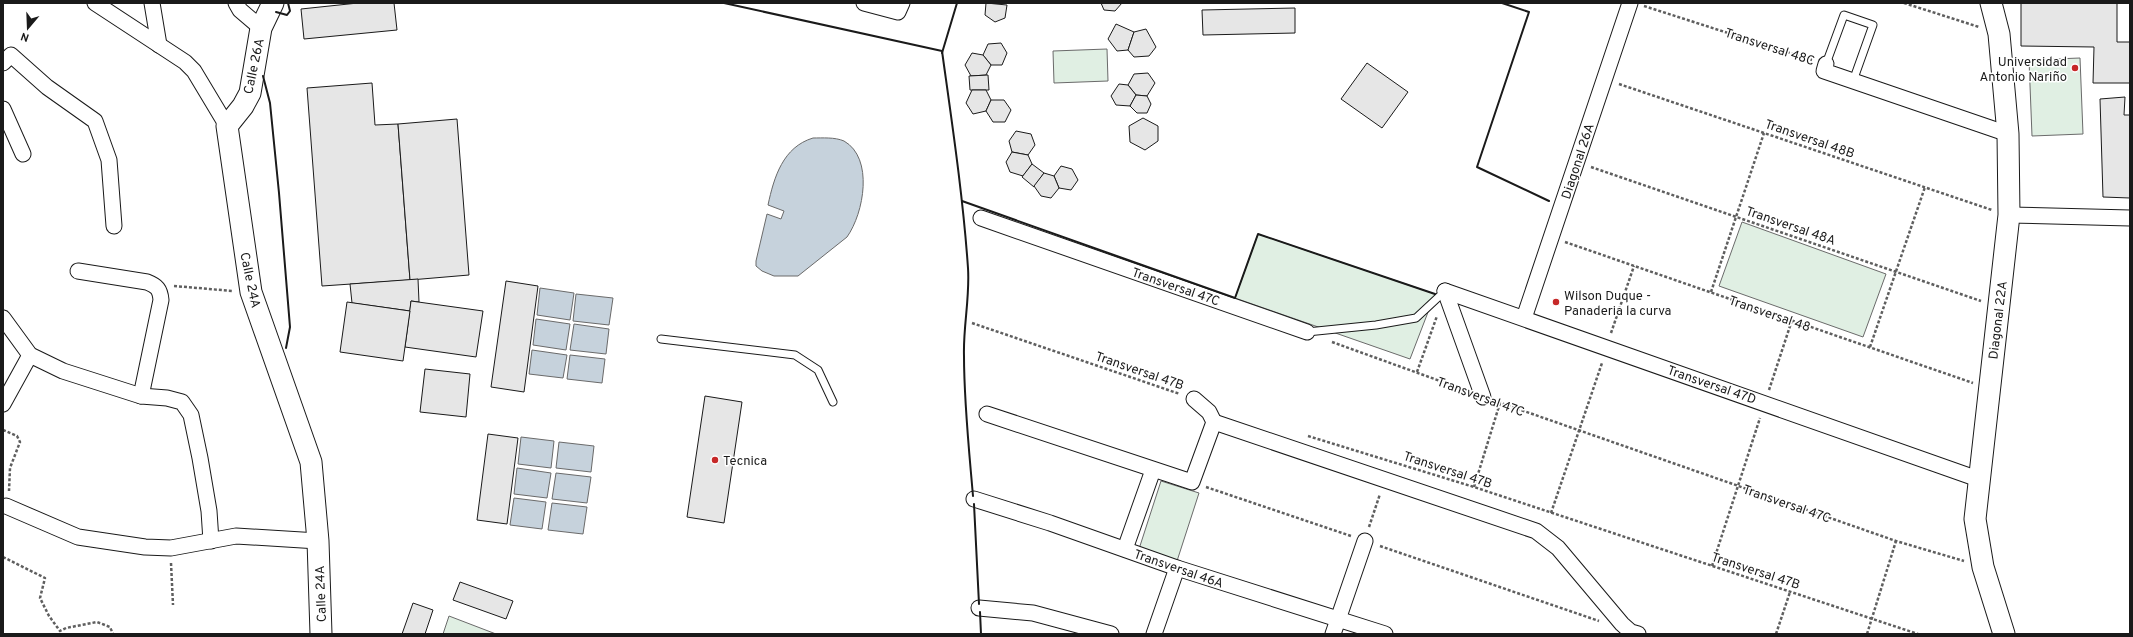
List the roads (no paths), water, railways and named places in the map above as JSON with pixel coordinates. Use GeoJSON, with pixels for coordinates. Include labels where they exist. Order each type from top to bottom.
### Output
{"type":"FeatureCollection","features":[{"type":"Feature","properties":{"kind":"street","name":"Calle 24A"},"geometry":{"type":"LineString","coordinates":[[95,3],[185,62],[194,71],[227,126],[251,292],[311,462],[318,541],[321,634]]}},
{"type":"Feature","properties":{"kind":"street"},"geometry":{"type":"LineString","coordinates":[[152,3],[159,45]]}},
{"type":"Feature","properties":{"kind":"street"},"geometry":{"type":"LineString","coordinates":[[236,3],[240,10],[261,28]]}},
{"type":"Feature","properties":{"kind":"street","name":"Calle 26A"},"geometry":{"type":"LineString","coordinates":[[227,126],[243,106],[250,93],[261,28],[273,3]]}},
{"type":"Feature","properties":{"kind":"street"},"geometry":{"type":"LineString","coordinates":[[864,3],[900,8]]}},
{"type":"Feature","properties":{"kind":"street","name":"Diagonal 22A"},"geometry":{"type":"LineString","coordinates":[[1991,3],[1999,34],[2008,134],[2009,216],[1988,388],[1975,519],[1983,567],[2004,634]]}},
{"type":"Feature","properties":{"kind":"street","name":"Diagonal 26A"},"geometry":{"type":"LineString","coordinates":[[1524,318],[1604,80],[1637,4]]}},
{"type":"Feature","properties":{"kind":"street"},"geometry":{"type":"LineString","coordinates":[[3,63],[11,55],[47,87],[95,121],[109,160],[114,226]]}},
{"type":"Feature","properties":{"kind":"street","name":"Transversal 48C"},"geometry":{"type":"LineString","coordinates":[[1826,64],[1824,71],[2008,134]]}},
{"type":"Feature","properties":{"kind":"street"},"geometry":{"type":"LineString","coordinates":[[3,109],[23,154]]}},
{"type":"Feature","properties":{"kind":"street"},"geometry":{"type":"LineString","coordinates":[[2009,216],[2130,218]]}},
{"type":"Feature","properties":{"kind":"street","name":"Transversal 47C"},"geometry":{"type":"LineString","coordinates":[[981,218],[1307,332]]}},
{"type":"Feature","properties":{"kind":"street"},"geometry":{"type":"LineString","coordinates":[[78,271],[147,282],[160,290],[161,300],[141,396]]}},
{"type":"Feature","properties":{"kind":"street"},"geometry":{"type":"LineString","coordinates":[[1445,291],[1483,397]]}},
{"type":"Feature","properties":{"kind":"street","name":"Transversal 47D"},"geometry":{"type":"LineString","coordinates":[[1445,291],[1978,479]]}},
{"type":"Feature","properties":{"kind":"street"},"geometry":{"type":"LineString","coordinates":[[3,318],[30,355],[63,372],[141,396],[167,398],[182,402],[191,415],[202,471],[210,541]]}},
{"type":"Feature","properties":{"kind":"street"},"geometry":{"type":"LineString","coordinates":[[3,404],[30,355]]}},
{"type":"Feature","properties":{"kind":"street"},"geometry":{"type":"LineString","coordinates":[[1194,399],[1209,412],[1214,422],[1536,531],[1558,548],[1622,624],[1631,632],[1638,634]]}},
{"type":"Feature","properties":{"kind":"street"},"geometry":{"type":"LineString","coordinates":[[987,414],[1192,482],[1214,422]]}},
{"type":"Feature","properties":{"kind":"street"},"geometry":{"type":"LineString","coordinates":[[1125,549],[1153,470]]}},
{"type":"Feature","properties":{"kind":"street","name":"Transversal 46A"},"geometry":{"type":"LineString","coordinates":[[974,499],[1125,549],[1176,568],[1385,634]]}},
{"type":"Feature","properties":{"kind":"street"},"geometry":{"type":"LineString","coordinates":[[6,506],[78,537],[145,547],[171,548],[236,536],[318,541]]}},
{"type":"Feature","properties":{"kind":"street"},"geometry":{"type":"LineString","coordinates":[[1333,634],[1364,541]]}},
{"type":"Feature","properties":{"kind":"street"},"geometry":{"type":"LineString","coordinates":[[1154,634],[1176,568]]}},
{"type":"Feature","properties":{"kind":"street"},"geometry":{"type":"LineString","coordinates":[[979,608],[1039,614],[1111,634]]}},
{"type":"Feature","properties":{"kind":"lane"},"geometry":{"type":"LineString","coordinates":[[1826,64],[1844,15],[1873,25],[1853,81]]}},
{"type":"Feature","properties":{"kind":"lane"},"geometry":{"type":"LineString","coordinates":[[1307,332],[1376,325],[1416,318],[1445,291]]}},
{"type":"Feature","properties":{"kind":"lane"},"geometry":{"type":"LineString","coordinates":[[661,339],[795,355],[818,370],[833,402]]}},
{"type":"Feature","properties":{"kind":"place","name":"Universidad Antonio Nariño"},"geometry":{"type":"Point","coordinates":[2075,68]}},
{"type":"Feature","properties":{"kind":"place","name":"Wilson Duque - Panaderia la curva"},"geometry":{"type":"Point","coordinates":[1556,302]}},
{"type":"Feature","properties":{"kind":"place","name":"Tecnica"},"geometry":{"type":"Point","coordinates":[715,460]}}]}
